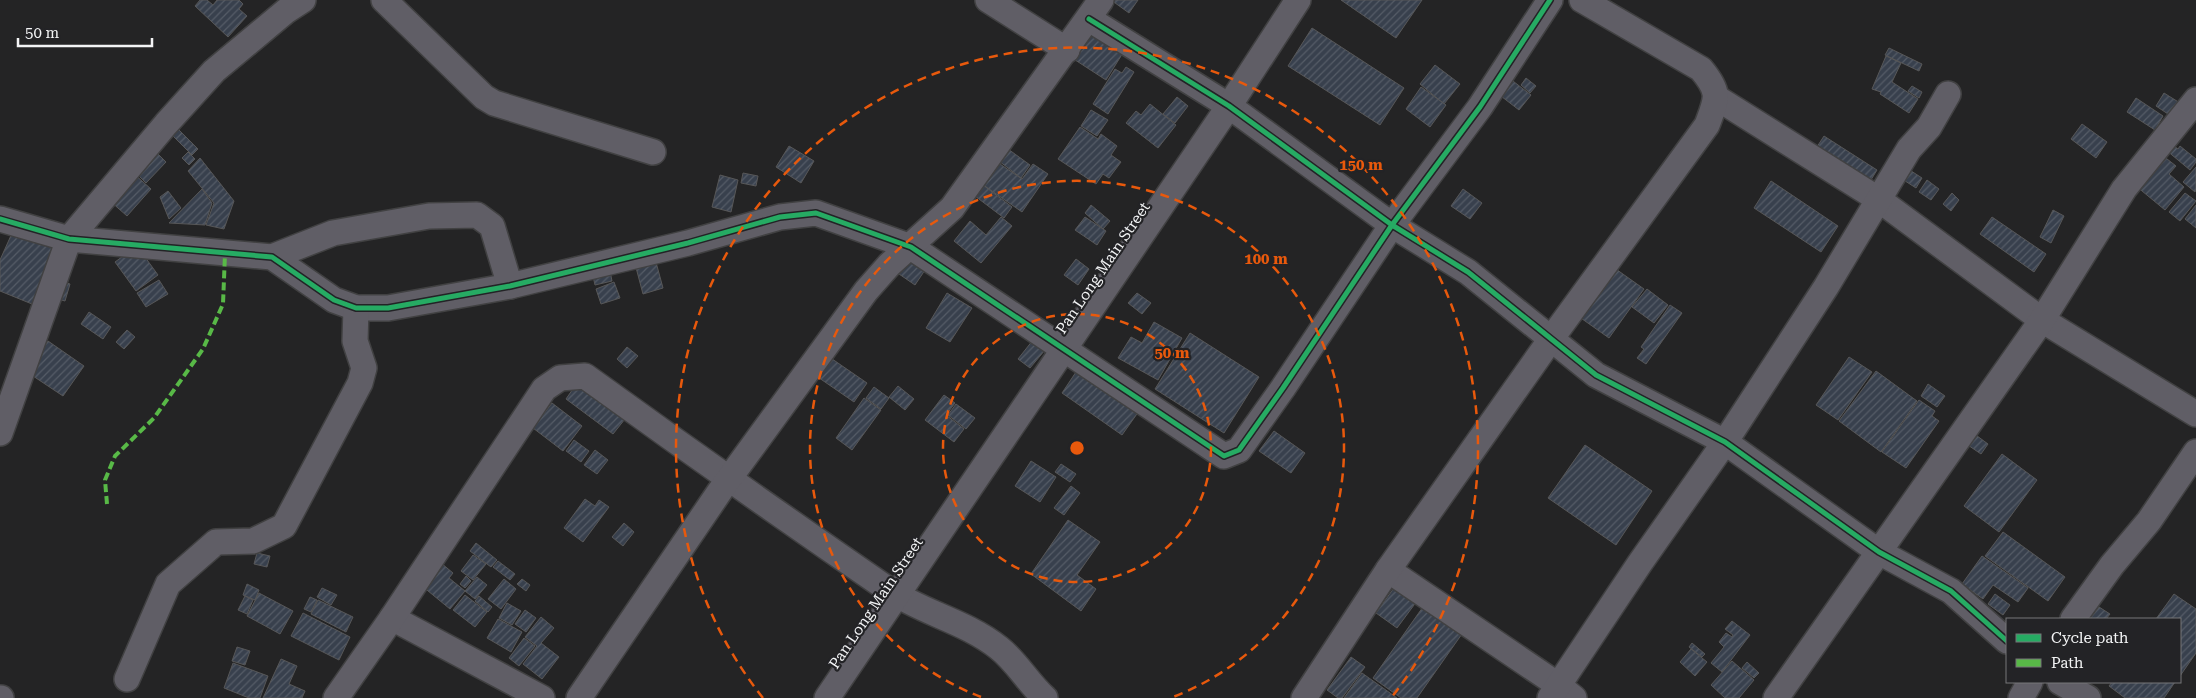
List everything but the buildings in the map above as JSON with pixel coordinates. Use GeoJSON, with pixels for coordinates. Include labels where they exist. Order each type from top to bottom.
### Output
{"type":"FeatureCollection","features":[{"type":"Feature","properties":{"kind":"street"},"geometry":{"type":"LineString","coordinates":[[0,433],[69,239],[166,124],[214,71],[286,11],[303,0]]}},
{"type":"Feature","properties":{"kind":"street"},"geometry":{"type":"LineString","coordinates":[[384,0],[484,97],[494,103],[653,152]]}},
{"type":"Feature","properties":{"kind":"street"},"geometry":{"type":"LineString","coordinates":[[988,0],[1067,50]]}},
{"type":"Feature","properties":{"kind":"street","name":"Pan Long Main Street"},"geometry":{"type":"LineString","coordinates":[[827,698],[1229,106],[1298,0]]}},
{"type":"Feature","properties":{"kind":"street"},"geometry":{"type":"LineString","coordinates":[[272,257],[334,300],[356,308],[388,308],[510,286],[688,243],[780,217],[816,213],[911,247],[1224,456],[1240,450],[1392,225],[1480,107],[1550,0]]}},
{"type":"Feature","properties":{"kind":"street"},"geometry":{"type":"LineString","coordinates":[[1304,698],[1388,570],[1551,339],[1707,125],[1716,98],[1712,82],[1701,69],[1582,0]]}},
{"type":"Feature","properties":{"kind":"street"},"geometry":{"type":"LineString","coordinates":[[579,698],[728,479],[866,291],[889,265],[952,208],[1095,9],[1392,225],[1421,245],[1468,272],[1596,375],[1725,442],[1879,552],[1951,591],[2006,640]]}},
{"type":"Feature","properties":{"kind":"street"},"geometry":{"type":"LineString","coordinates":[[1388,570],[1561,694],[1640,563],[1725,442],[1826,287],[1909,149],[1929,127],[1948,94]]}},
{"type":"Feature","properties":{"kind":"street"},"geometry":{"type":"LineString","coordinates":[[1716,98],[1878,199],[2042,320],[2196,414]]}},
{"type":"Feature","properties":{"kind":"street"},"geometry":{"type":"LineString","coordinates":[[1776,698],[2042,320],[2124,189],[2196,100]]}},
{"type":"Feature","properties":{"kind":"street"},"geometry":{"type":"LineString","coordinates":[[0,218],[69,239],[272,257],[333,233],[429,216],[477,215],[492,226],[510,286]]}},
{"type":"Feature","properties":{"kind":"street"},"geometry":{"type":"LineString","coordinates":[[127,679],[168,584],[216,542],[253,540],[284,526],[360,383],[364,368],[355,341],[356,308]]}},
{"type":"Feature","properties":{"kind":"street"},"geometry":{"type":"LineString","coordinates":[[336,698],[392,618],[544,389],[560,378],[585,376],[728,479],[896,595],[969,630],[998,648],[1045,698]]}},
{"type":"Feature","properties":{"kind":"street"},"geometry":{"type":"LineString","coordinates":[[2074,618],[2112,565],[2149,521],[2196,452]]}},
{"type":"Feature","properties":{"kind":"street"},"geometry":{"type":"LineString","coordinates":[[392,618],[542,698]]}},
{"type":"Feature","properties":{"kind":"street"},"geometry":{"type":"LineString","coordinates":[[2021,698],[2029,683]]}},
{"type":"Feature","properties":{"kind":"street"},"geometry":{"type":"LineString","coordinates":[[2062,683],[2088,698]]}},
{"type":"Feature","properties":{"kind":"marked path"},"geometry":{"type":"LineString","coordinates":[[107,504],[105,480],[115,456],[154,418],[203,349],[223,304],[225,254]]}},
{"type":"Feature","properties":{"kind":"cycle path"},"geometry":{"type":"LineString","coordinates":[[0,219],[69,239],[272,257],[334,300],[356,308],[388,308],[510,286],[688,243],[780,217],[816,213],[911,247],[1224,456],[1239,450],[1283,388],[1392,225],[1480,107],[1550,0]]}},
{"type":"Feature","properties":{"kind":"cycle path"},"geometry":{"type":"LineString","coordinates":[[1089,19],[1229,106],[1392,225],[1468,272],[1596,375],[1725,442],[1879,552],[1951,591],[2006,640]]}}]}
